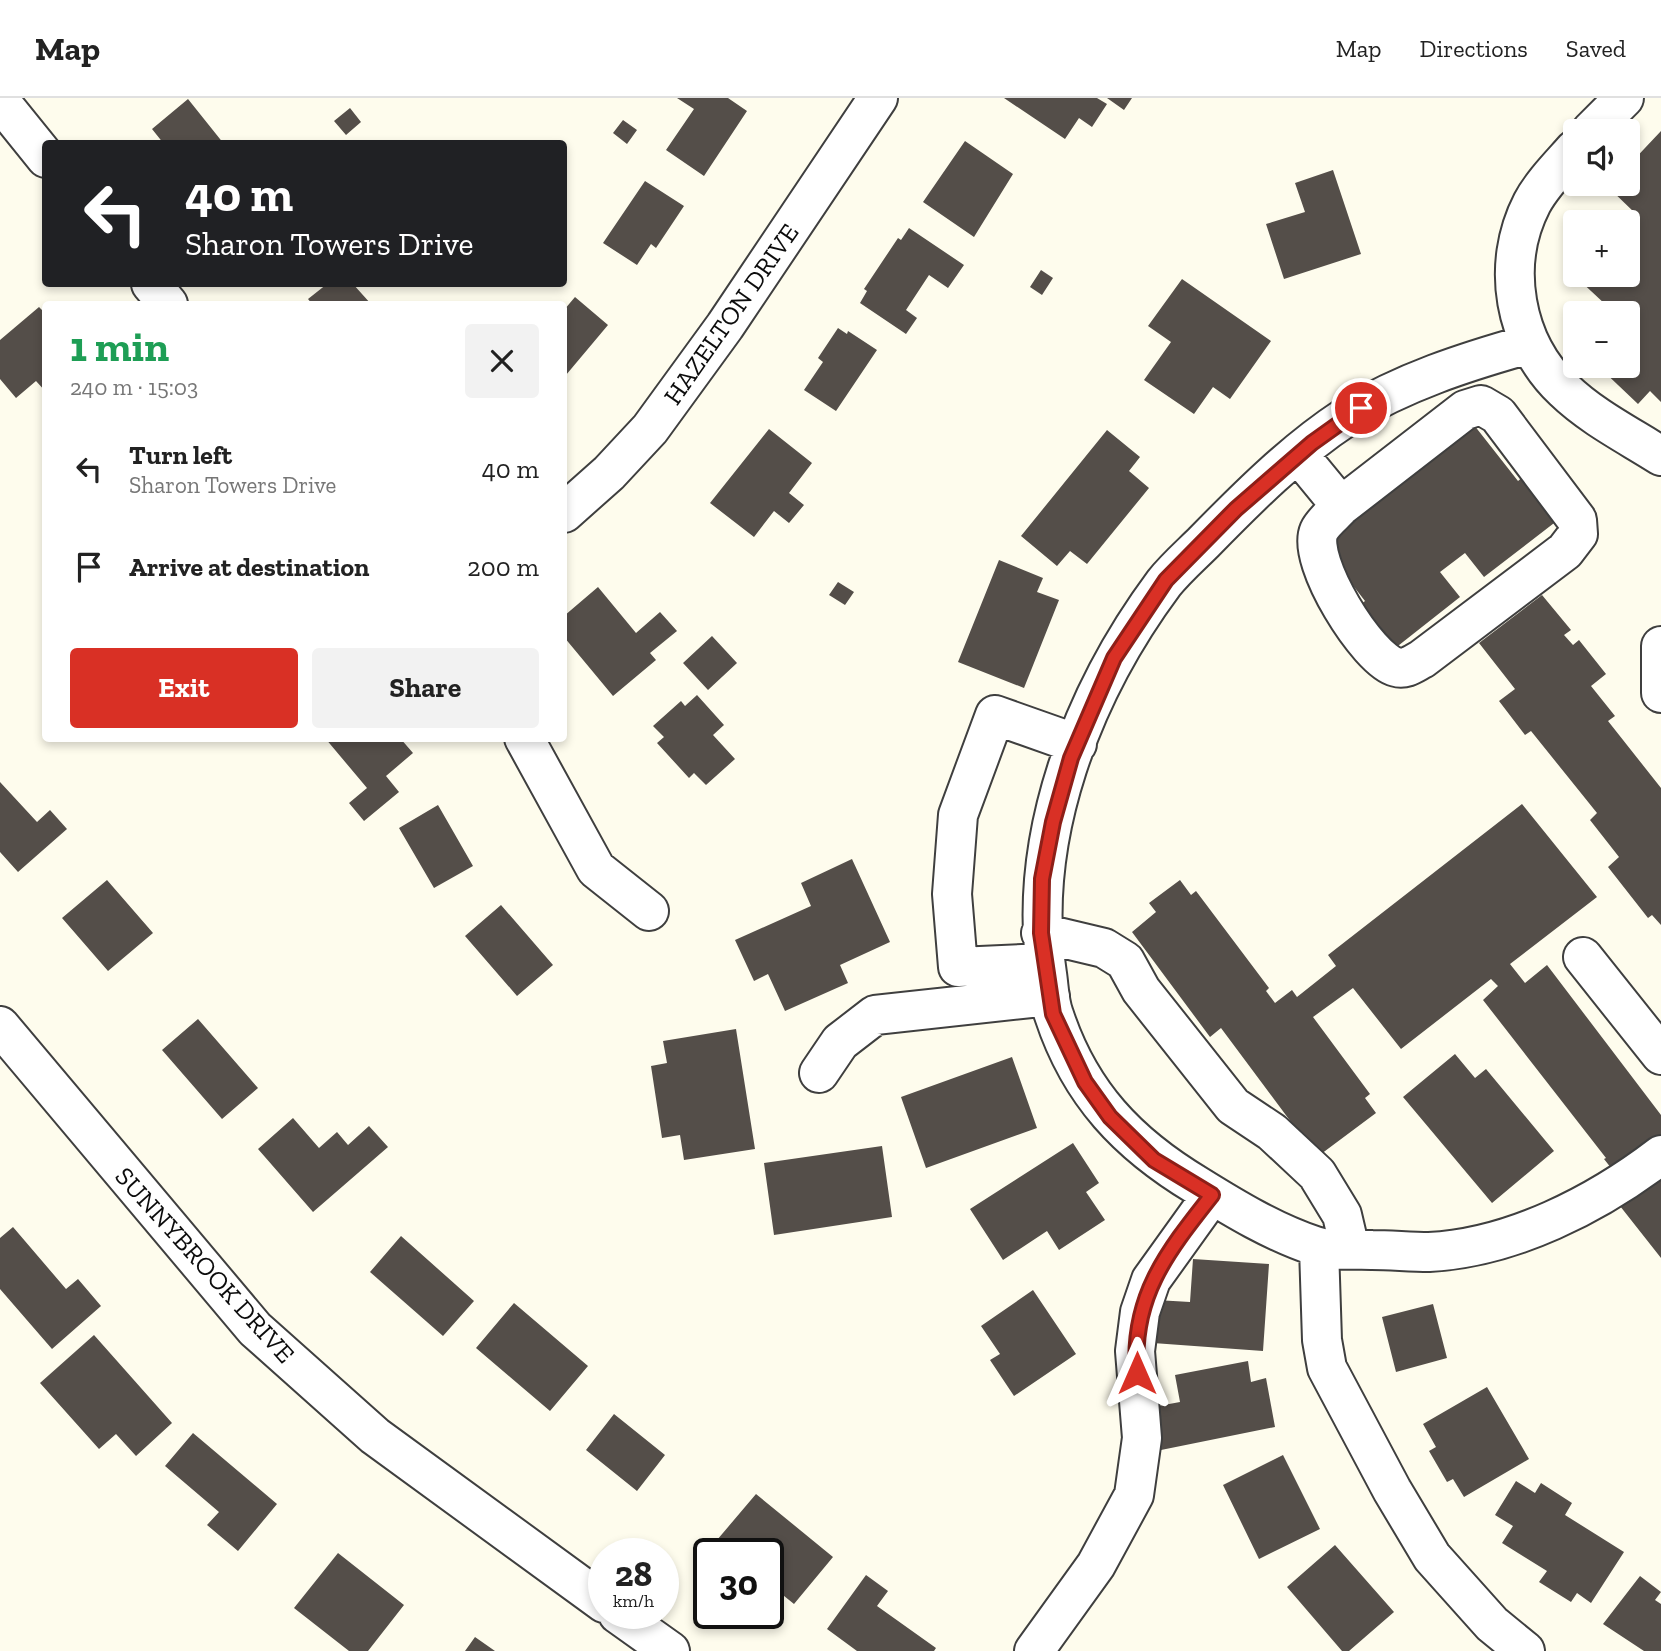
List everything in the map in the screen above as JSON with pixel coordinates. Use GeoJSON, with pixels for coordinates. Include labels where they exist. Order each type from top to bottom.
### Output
{"type":"FeatureCollection","features":[{"type":"Feature","properties":{"kind":"street","name":"HAZELTON DRIVE"},"geometry":{"type":"LineString","coordinates":[[567,510],[609,473],[650,429],[724,326],[877,98]]}},
{"type":"Feature","properties":{"kind":"street"},"geometry":{"type":"LineString","coordinates":[[1603,119],[1624,98]]}},
{"type":"Feature","properties":{"kind":"street"},"geometry":{"type":"LineString","coordinates":[[0,101],[42,153]]}},
{"type":"Feature","properties":{"kind":"street"},"geometry":{"type":"LineString","coordinates":[[1563,164],[1533,201],[1520,234],[1515,267],[1516,289],[1528,344],[1551,377],[1578,403],[1661,456]]}},
{"type":"Feature","properties":{"kind":"street"},"geometry":{"type":"LineString","coordinates":[[153,287],[165,301]]}},
{"type":"Feature","properties":{"kind":"street"},"geometry":{"type":"LineString","coordinates":[[1528,344],[1433,373],[1390,393],[1341,421],[1236,509],[1166,580],[1114,658],[1077,744],[1053,822],[1042,879],[1045,964],[1053,1014],[1085,1082],[1110,1117],[1154,1160],[1252,1219],[1334,1248],[1432,1252],[1550,1224],[1635,1175],[1661,1155]]}},
{"type":"Feature","properties":{"kind":"street"},"geometry":{"type":"LineString","coordinates":[[1482,405],[1498,415],[1577,520],[1578,534],[1565,551],[1422,659],[1407,667],[1397,667],[1380,658],[1331,592],[1316,551],[1320,531],[1341,506],[1465,410],[1482,405]]}},
{"type":"Feature","properties":{"kind":"street"},"geometry":{"type":"LineString","coordinates":[[1299,455],[1341,506]]}},
{"type":"Feature","properties":{"kind":"street"},"geometry":{"type":"LineString","coordinates":[[1661,646],[1661,693]]}},
{"type":"Feature","properties":{"kind":"street"},"geometry":{"type":"LineString","coordinates":[[1045,964],[958,967],[952,894],[958,815],[995,715],[1077,744]]}},
{"type":"Feature","properties":{"kind":"street"},"geometry":{"type":"LineString","coordinates":[[526,742],[592,863],[607,880],[649,911]]}},
{"type":"Feature","properties":{"kind":"street"},"geometry":{"type":"LineString","coordinates":[[819,1073],[840,1042],[875,1016],[1104,948],[1125,961],[1141,990],[1233,1106],[1272,1132],[1317,1174],[1342,1214],[1334,1248],[1322,1340],[1327,1368],[1392,1490],[1432,1557],[1492,1624],[1525,1651]]}},
{"type":"Feature","properties":{"kind":"street"},"geometry":{"type":"LineString","coordinates":[[1583,957],[1659,1048]]}},
{"type":"Feature","properties":{"kind":"street","name":"SUNNYBROOK DRIVE"},"geometry":{"type":"LineString","coordinates":[[0,1026],[255,1329],[376,1436],[588,1591]]}},
{"type":"Feature","properties":{"kind":"street"},"geometry":{"type":"LineString","coordinates":[[1034,1651],[1096,1564],[1133,1495],[1142,1438],[1135,1352],[1140,1312],[1151,1280],[1212,1195]]}},
{"type":"Feature","properties":{"kind":"street"},"geometry":{"type":"LineString","coordinates":[[639,1629],[670,1651]]}},
{"type":"Feature","properties":{"kind":"building"},"geometry":{"type":"Polygon","coordinates":[[[677,98],[728,98],[747,111],[704,176],[666,150],[694,109],[677,98]]]}},
{"type":"Feature","properties":{"kind":"building"},"geometry":{"type":"Polygon","coordinates":[[[1004,98],[1097,98],[1107,104],[1092,127],[1079,118],[1065,139],[1004,98]]]}},
{"type":"Feature","properties":{"kind":"building"},"geometry":{"type":"Polygon","coordinates":[[[1107,98],[1132,98],[1124,110],[1107,98]]]}},
{"type":"Feature","properties":{"kind":"building"},"geometry":{"type":"Polygon","coordinates":[[[188,99],[221,140],[161,140],[152,129],[188,99]]]}},
{"type":"Feature","properties":{"kind":"building"},"geometry":{"type":"Polygon","coordinates":[[[350,108],[361,122],[346,135],[334,121],[350,108]]]}},
{"type":"Feature","properties":{"kind":"building"},"geometry":{"type":"Polygon","coordinates":[[[623,120],[637,130],[627,144],[613,133],[623,120]]]}},
{"type":"Feature","properties":{"kind":"building"},"geometry":{"type":"Polygon","coordinates":[[[1661,131],[1661,402],[1650,391],[1638,404],[1611,378],[1640,378],[1640,301],[1602,301],[1587,287],[1640,287],[1640,210],[1632,210],[1617,196],[1640,196],[1640,153],[1661,131]]]}},
{"type":"Feature","properties":{"kind":"building"},"geometry":{"type":"Polygon","coordinates":[[[965,141],[1013,174],[974,237],[923,202],[965,141]]]}},
{"type":"Feature","properties":{"kind":"building"},"geometry":{"type":"Polygon","coordinates":[[[1333,170],[1361,254],[1284,279],[1266,224],[1305,212],[1295,183],[1333,170]]]}},
{"type":"Feature","properties":{"kind":"building"},"geometry":{"type":"Polygon","coordinates":[[[645,181],[684,206],[656,248],[651,244],[637,265],[603,243],[645,181]]]}},
{"type":"Feature","properties":{"kind":"building"},"geometry":{"type":"Polygon","coordinates":[[[909,228],[964,265],[948,288],[929,275],[906,310],[917,318],[906,334],[860,303],[867,291],[864,289],[898,238],[901,240],[909,228]]]}},
{"type":"Feature","properties":{"kind":"building"},"geometry":{"type":"Polygon","coordinates":[[[1041,270],[1053,278],[1042,295],[1030,287],[1041,270]]]}},
{"type":"Feature","properties":{"kind":"building"},"geometry":{"type":"Polygon","coordinates":[[[1182,279],[1271,341],[1230,399],[1213,387],[1194,414],[1144,380],[1171,342],[1148,326],[1182,279]]]}},
{"type":"Feature","properties":{"kind":"building"},"geometry":{"type":"Polygon","coordinates":[[[323,287],[356,287],[368,301],[310,301],[308,299],[323,287]]]}},
{"type":"Feature","properties":{"kind":"building"},"geometry":{"type":"Polygon","coordinates":[[[575,297],[608,325],[567,374],[567,306],[575,297]]]}},
{"type":"Feature","properties":{"kind":"building"},"geometry":{"type":"Polygon","coordinates":[[[39,307],[42,310],[42,388],[36,381],[16,398],[0,379],[0,340],[39,307]]]}},
{"type":"Feature","properties":{"kind":"building"},"geometry":{"type":"Polygon","coordinates":[[[838,328],[847,334],[848,331],[877,350],[836,411],[804,390],[823,362],[818,358],[838,328]]]}},
{"type":"Feature","properties":{"kind":"building"},"geometry":{"type":"Polygon","coordinates":[[[1474,425],[1518,481],[1524,476],[1558,520],[1484,577],[1465,553],[1440,572],[1460,597],[1389,653],[1355,609],[1365,601],[1321,544],[1474,425]]]}},
{"type":"Feature","properties":{"kind":"building"},"geometry":{"type":"Polygon","coordinates":[[[769,429],[812,463],[789,493],[804,505],[789,523],[774,511],[754,537],[710,503],[769,429]]]}},
{"type":"Feature","properties":{"kind":"building"},"geometry":{"type":"Polygon","coordinates":[[[1107,430],[1140,457],[1129,471],[1149,488],[1087,564],[1070,551],[1057,566],[1021,536],[1107,430]]]}},
{"type":"Feature","properties":{"kind":"building"},"geometry":{"type":"Polygon","coordinates":[[[999,560],[1043,578],[1037,592],[1059,600],[1024,688],[958,662],[999,560]]]}},
{"type":"Feature","properties":{"kind":"building"},"geometry":{"type":"Polygon","coordinates":[[[838,582],[854,592],[845,605],[829,595],[838,582]]]}},
{"type":"Feature","properties":{"kind":"building"},"geometry":{"type":"Polygon","coordinates":[[[598,587],[636,633],[660,612],[677,631],[650,653],[656,660],[613,696],[567,641],[567,613],[598,587]]]}},
{"type":"Feature","properties":{"kind":"building"},"geometry":{"type":"Polygon","coordinates":[[[1542,595],[1571,630],[1564,635],[1573,645],[1579,640],[1606,674],[1591,686],[1615,716],[1608,721],[1661,788],[1661,925],[1652,915],[1648,918],[1608,867],[1619,857],[1590,820],[1597,813],[1531,731],[1525,735],[1499,701],[1515,689],[1479,643],[1542,595]]]}},
{"type":"Feature","properties":{"kind":"building"},"geometry":{"type":"Polygon","coordinates":[[[712,636],[737,663],[708,690],[683,663],[712,636]]]}},
{"type":"Feature","properties":{"kind":"building"},"geometry":{"type":"Polygon","coordinates":[[[697,695],[724,725],[713,735],[735,759],[706,785],[694,773],[689,778],[657,743],[664,737],[653,726],[681,701],[685,706],[697,695]]]}},
{"type":"Feature","properties":{"kind":"building"},"geometry":{"type":"Polygon","coordinates":[[[328,742],[403,742],[413,753],[386,776],[399,792],[364,821],[349,803],[367,788],[328,742]]]}},
{"type":"Feature","properties":{"kind":"building"},"geometry":{"type":"Polygon","coordinates":[[[0,782],[37,822],[50,810],[67,829],[18,872],[0,852],[0,782]]]}},
{"type":"Feature","properties":{"kind":"building"},"geometry":{"type":"Polygon","coordinates":[[[1522,804],[1597,897],[1510,964],[1525,983],[1547,965],[1661,1115],[1661,1258],[1620,1206],[1633,1196],[1483,1000],[1498,986],[1491,979],[1401,1049],[1353,988],[1313,1017],[1370,1094],[1365,1098],[1376,1113],[1317,1157],[1221,1028],[1210,1037],[1132,932],[1156,912],[1149,903],[1180,880],[1191,895],[1196,891],[1269,988],[1266,991],[1275,1003],[1292,990],[1297,997],[1336,966],[1328,955],[1522,804]]]}},
{"type":"Feature","properties":{"kind":"building"},"geometry":{"type":"Polygon","coordinates":[[[438,805],[473,866],[434,888],[399,828],[438,805]]]}},
{"type":"Feature","properties":{"kind":"building"},"geometry":{"type":"Polygon","coordinates":[[[852,859],[890,942],[840,965],[848,983],[785,1011],[768,974],[754,981],[735,940],[811,906],[801,883],[852,859]]]}},
{"type":"Feature","properties":{"kind":"building"},"geometry":{"type":"Polygon","coordinates":[[[107,880],[153,933],[108,971],[62,918],[107,880]]]}},
{"type":"Feature","properties":{"kind":"building"},"geometry":{"type":"Polygon","coordinates":[[[501,905],[553,965],[517,996],[465,936],[501,905]]]}},
{"type":"Feature","properties":{"kind":"building"},"geometry":{"type":"Polygon","coordinates":[[[198,1019],[258,1088],[222,1119],[162,1050],[198,1019]]]}},
{"type":"Feature","properties":{"kind":"building"},"geometry":{"type":"Polygon","coordinates":[[[736,1029],[755,1149],[684,1160],[680,1135],[662,1138],[651,1066],[667,1063],[663,1041],[736,1029]]]}},
{"type":"Feature","properties":{"kind":"building"},"geometry":{"type":"Polygon","coordinates":[[[1455,1054],[1475,1078],[1486,1069],[1554,1151],[1492,1203],[1403,1097],[1455,1054]]]}},
{"type":"Feature","properties":{"kind":"building"},"geometry":{"type":"Polygon","coordinates":[[[1012,1057],[1037,1128],[926,1168],[901,1097],[1012,1057]]]}},
{"type":"Feature","properties":{"kind":"building"},"geometry":{"type":"Polygon","coordinates":[[[293,1118],[319,1148],[337,1132],[348,1145],[369,1126],[388,1147],[313,1212],[258,1149],[293,1118]]]}},
{"type":"Feature","properties":{"kind":"building"},"geometry":{"type":"Polygon","coordinates":[[[1073,1143],[1099,1183],[1086,1192],[1105,1220],[1059,1250],[1047,1231],[1003,1260],[970,1209],[1073,1143]]]}},
{"type":"Feature","properties":{"kind":"building"},"geometry":{"type":"Polygon","coordinates":[[[882,1146],[892,1217],[774,1235],[764,1163],[882,1146]]]}},
{"type":"Feature","properties":{"kind":"building"},"geometry":{"type":"Polygon","coordinates":[[[13,1227],[66,1289],[78,1279],[101,1306],[52,1349],[0,1289],[0,1238],[13,1227]]]}},
{"type":"Feature","properties":{"kind":"building"},"geometry":{"type":"Polygon","coordinates":[[[401,1236],[474,1301],[443,1336],[370,1272],[401,1236]]]}},
{"type":"Feature","properties":{"kind":"building"},"geometry":{"type":"Polygon","coordinates":[[[1193,1259],[1269,1264],[1263,1351],[1153,1343],[1156,1300],[1190,1302],[1193,1259]]]}},
{"type":"Feature","properties":{"kind":"building"},"geometry":{"type":"Polygon","coordinates":[[[1033,1290],[1076,1354],[1014,1396],[990,1360],[1000,1354],[981,1326],[1033,1290]]]}},
{"type":"Feature","properties":{"kind":"building"},"geometry":{"type":"Polygon","coordinates":[[[514,1303],[588,1366],[550,1411],[476,1348],[514,1303]]]}},
{"type":"Feature","properties":{"kind":"building"},"geometry":{"type":"Polygon","coordinates":[[[1433,1304],[1447,1358],[1396,1372],[1382,1317],[1433,1304]]]}},
{"type":"Feature","properties":{"kind":"building"},"geometry":{"type":"Polygon","coordinates":[[[94,1335],[172,1423],[136,1456],[116,1434],[99,1449],[40,1383],[94,1335]]]}},
{"type":"Feature","properties":{"kind":"building"},"geometry":{"type":"Polygon","coordinates":[[[1248,1361],[1251,1382],[1266,1378],[1275,1427],[1161,1450],[1153,1407],[1180,1402],[1175,1375],[1248,1361]]]}},
{"type":"Feature","properties":{"kind":"building"},"geometry":{"type":"Polygon","coordinates":[[[1487,1387],[1529,1459],[1464,1497],[1453,1479],[1447,1482],[1429,1451],[1436,1447],[1423,1424],[1487,1387]]]}},
{"type":"Feature","properties":{"kind":"building"},"geometry":{"type":"Polygon","coordinates":[[[614,1414],[665,1455],[637,1491],[586,1450],[614,1414]]]}},
{"type":"Feature","properties":{"kind":"building"},"geometry":{"type":"Polygon","coordinates":[[[193,1433],[277,1504],[238,1551],[207,1525],[219,1512],[165,1466],[193,1433]]]}},
{"type":"Feature","properties":{"kind":"building"},"geometry":{"type":"Polygon","coordinates":[[[1283,1455],[1320,1529],[1259,1559],[1223,1485],[1283,1455]]]}},
{"type":"Feature","properties":{"kind":"building"},"geometry":{"type":"Polygon","coordinates":[[[1516,1481],[1535,1493],[1541,1483],[1572,1503],[1565,1515],[1624,1552],[1591,1603],[1577,1593],[1571,1602],[1539,1582],[1547,1571],[1502,1543],[1513,1526],[1495,1515],[1516,1481]]]}},
{"type":"Feature","properties":{"kind":"building"},"geometry":{"type":"Polygon","coordinates":[[[756,1494],[833,1557],[794,1604],[784,1596],[784,1538],[719,1538],[756,1494]]]}},
{"type":"Feature","properties":{"kind":"building"},"geometry":{"type":"Polygon","coordinates":[[[1335,1545],[1394,1612],[1349,1651],[1342,1651],[1287,1587],[1335,1545]]]}},
{"type":"Feature","properties":{"kind":"building"},"geometry":{"type":"Polygon","coordinates":[[[338,1553],[404,1605],[368,1651],[349,1651],[294,1608],[338,1553]]]}},
{"type":"Feature","properties":{"kind":"building"},"geometry":{"type":"Polygon","coordinates":[[[866,1575],[888,1591],[877,1606],[936,1648],[934,1651],[857,1651],[827,1629],[866,1575]]]}},
{"type":"Feature","properties":{"kind":"building"},"geometry":{"type":"Polygon","coordinates":[[[1640,1576],[1661,1592],[1655,1600],[1661,1604],[1661,1651],[1644,1651],[1603,1624],[1640,1576]]]}},
{"type":"Feature","properties":{"kind":"building"},"geometry":{"type":"Polygon","coordinates":[[[475,1637],[495,1651],[465,1651],[475,1637]]]}},
{"type":"Feature","properties":{"kind":"route"},"geometry":{"type":"LineString","coordinates":[[1137,1373],[1135,1352],[1140,1312],[1151,1280],[1182,1233],[1212,1195],[1154,1160],[1110,1117],[1085,1082],[1053,1014],[1041,933],[1042,879],[1053,822],[1071,758],[1114,658],[1166,580],[1236,509],[1312,443],[1361,408]]}}]}
